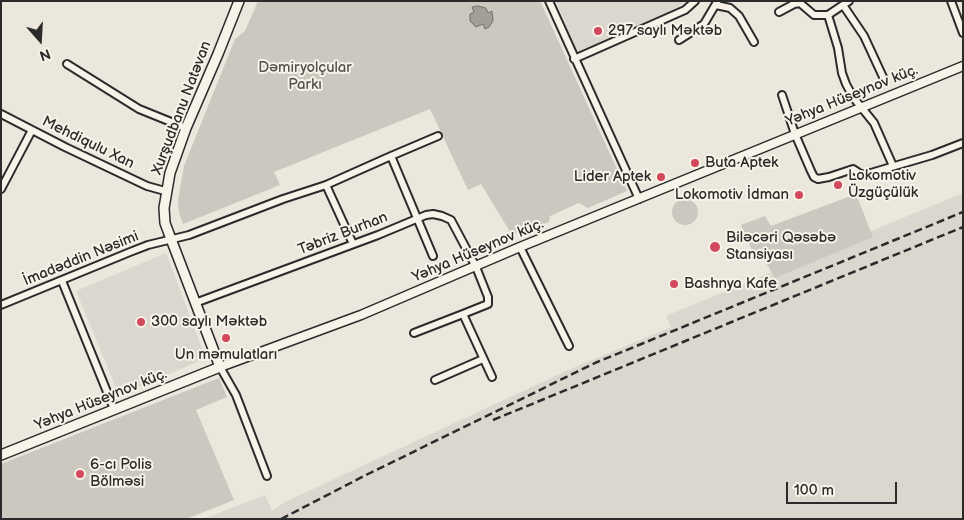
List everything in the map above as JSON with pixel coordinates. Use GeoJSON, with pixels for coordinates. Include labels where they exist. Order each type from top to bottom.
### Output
{"type":"FeatureCollection","features":[{"type":"Feature","properties":{"kind":"main road","name":"Xurşudbanu Natəvan"},"geometry":{"type":"LineString","coordinates":[[220,367],[165,223],[164,208],[165,191],[186,128],[218,54],[238,1]]}},
{"type":"Feature","properties":{"kind":"main road","name":"Yəhya Hüseynov küç."},"geometry":{"type":"LineString","coordinates":[[1,455],[220,367]]}},
{"type":"Feature","properties":{"kind":"street"},"geometry":{"type":"LineString","coordinates":[[549,1],[639,199]]}},
{"type":"Feature","properties":{"kind":"street"},"geometry":{"type":"LineString","coordinates":[[574,59],[685,10],[695,1]]}},
{"type":"Feature","properties":{"kind":"street"},"geometry":{"type":"LineString","coordinates":[[779,12],[800,3],[814,15],[828,15],[849,1]]}},
{"type":"Feature","properties":{"kind":"street"},"geometry":{"type":"LineString","coordinates":[[951,1],[963,33]]}},
{"type":"Feature","properties":{"kind":"street"},"geometry":{"type":"LineString","coordinates":[[679,40],[704,24],[717,3],[730,8],[739,16],[754,42]]}},
{"type":"Feature","properties":{"kind":"street"},"geometry":{"type":"LineString","coordinates":[[842,6],[864,36],[883,77]]}},
{"type":"Feature","properties":{"kind":"street"},"geometry":{"type":"LineString","coordinates":[[828,15],[846,84],[874,123],[893,166]]}},
{"type":"Feature","properties":{"kind":"street"},"geometry":{"type":"LineString","coordinates":[[67,64],[139,109],[186,128]]}},
{"type":"Feature","properties":{"kind":"street","name":"Yəhya Hüseynov küç."},"geometry":{"type":"LineString","coordinates":[[220,367],[361,315],[862,106],[963,66]]}},
{"type":"Feature","properties":{"kind":"street"},"geometry":{"type":"LineString","coordinates":[[782,95],[810,171],[818,179],[853,169],[862,175],[932,155],[963,143]]}},
{"type":"Feature","properties":{"kind":"street","name":"Mehdiqulu Xan"},"geometry":{"type":"LineString","coordinates":[[1,114],[147,186],[165,191]]}},
{"type":"Feature","properties":{"kind":"street"},"geometry":{"type":"LineString","coordinates":[[1,189],[32,130]]}},
{"type":"Feature","properties":{"kind":"street","name":"İmadəddin Nəsimi"},"geometry":{"type":"LineString","coordinates":[[1,305],[130,252],[189,235],[284,199],[326,186],[438,136]]}},
{"type":"Feature","properties":{"kind":"street"},"geometry":{"type":"LineString","coordinates":[[391,156],[433,256]]}},
{"type":"Feature","properties":{"kind":"street"},"geometry":{"type":"LineString","coordinates":[[326,186],[353,244]]}},
{"type":"Feature","properties":{"kind":"street","name":"Təbriz Burhan"},"geometry":{"type":"LineString","coordinates":[[195,303],[417,218],[433,214],[451,220],[476,267],[489,300],[488,304],[463,314]]}},
{"type":"Feature","properties":{"kind":"street"},"geometry":{"type":"LineString","coordinates":[[520,248],[569,346]]}},
{"type":"Feature","properties":{"kind":"street"},"geometry":{"type":"LineString","coordinates":[[62,281],[114,409]]}},
{"type":"Feature","properties":{"kind":"street"},"geometry":{"type":"LineString","coordinates":[[414,333],[463,314],[492,377]]}},
{"type":"Feature","properties":{"kind":"street"},"geometry":{"type":"LineString","coordinates":[[435,380],[483,359]]}},
{"type":"Feature","properties":{"kind":"street"},"geometry":{"type":"LineString","coordinates":[[220,367],[236,395],[267,476]]}},
{"type":"Feature","properties":{"kind":"shaded area","name":"297 saylı Məktəb"},"geometry":{"type":"Polygon","coordinates":[[[556,1],[685,1],[679,6],[679,10],[577,52],[556,1]]]}},
{"type":"Feature","properties":{"kind":"shaded area"},"geometry":{"type":"Polygon","coordinates":[[[472,7],[486,8],[488,13],[492,11],[493,21],[485,29],[483,24],[476,27],[470,21],[470,14],[474,12],[472,7]]]}},
{"type":"Feature","properties":{"kind":"shaded area"},"geometry":{"type":"Polygon","coordinates":[[[963,193],[963,519],[203,519],[265,495],[272,511],[283,503],[566,371],[671,327],[666,316],[963,193]]]}},
{"type":"Feature","properties":{"kind":"shaded area","name":"300 saylı Məktəb"},"geometry":{"type":"Polygon","coordinates":[[[166,253],[205,356],[202,360],[119,395],[76,291],[166,253]]]}},
{"type":"Feature","properties":{"kind":"green space","name":"Dəmiryolçular Parkı"},"geometry":{"type":"Polygon","coordinates":[[[258,1],[540,1],[627,191],[588,208],[579,203],[550,216],[549,222],[512,235],[481,184],[468,190],[430,109],[274,172],[280,185],[183,224],[179,213],[178,200],[184,166],[235,39],[245,31],[258,1]]]}},
{"type":"Feature","properties":{"kind":"green space"},"geometry":{"type":"Polygon","coordinates":[[[856,194],[873,237],[775,278],[765,261],[754,255],[741,225],[765,216],[771,226],[856,194]]]}},
{"type":"Feature","properties":{"kind":"green space"},"geometry":{"type":"Polygon","coordinates":[[[685,199],[694,203],[698,212],[694,221],[685,225],[676,221],[672,212],[676,203],[685,199]]]}},
{"type":"Feature","properties":{"kind":"green space"},"geometry":{"type":"Polygon","coordinates":[[[219,378],[227,397],[196,410],[234,500],[186,519],[1,519],[1,464],[219,378]]]}},
{"type":"Feature","properties":{"kind":"railway"},"geometry":{"type":"LineString","coordinates":[[281,519],[368,474],[595,363],[963,212]]}},
{"type":"Feature","properties":{"kind":"railway"},"geometry":{"type":"LineString","coordinates":[[493,420],[963,227]]}},
{"type":"Feature","properties":{"kind":"place","name":"297 saylı Məktəb"},"geometry":{"type":"Point","coordinates":[598,31]}},
{"type":"Feature","properties":{"kind":"place","name":"Buta Aptek"},"geometry":{"type":"Point","coordinates":[695,163]}},
{"type":"Feature","properties":{"kind":"place","name":"Lider Aptek"},"geometry":{"type":"Point","coordinates":[661,177]}},
{"type":"Feature","properties":{"kind":"place","name":"Lokomotiv Üzgüçülük"},"geometry":{"type":"Point","coordinates":[838,185]}},
{"type":"Feature","properties":{"kind":"place","name":"Lokomotiv İdman"},"geometry":{"type":"Point","coordinates":[799,195]}},
{"type":"Feature","properties":{"kind":"place","name":"Biləcəri Qəsəbə Stansiyası"},"geometry":{"type":"Point","coordinates":[715,247]}},
{"type":"Feature","properties":{"kind":"place","name":"Bashnya Kafe"},"geometry":{"type":"Point","coordinates":[674,284]}},
{"type":"Feature","properties":{"kind":"place","name":"300 saylı Məktəb"},"geometry":{"type":"Point","coordinates":[141,322]}},
{"type":"Feature","properties":{"kind":"place","name":"Un məmulatları"},"geometry":{"type":"Point","coordinates":[226,338]}},
{"type":"Feature","properties":{"kind":"place","name":"6-cı Polis Bölməsi"},"geometry":{"type":"Point","coordinates":[80,474]}}]}
